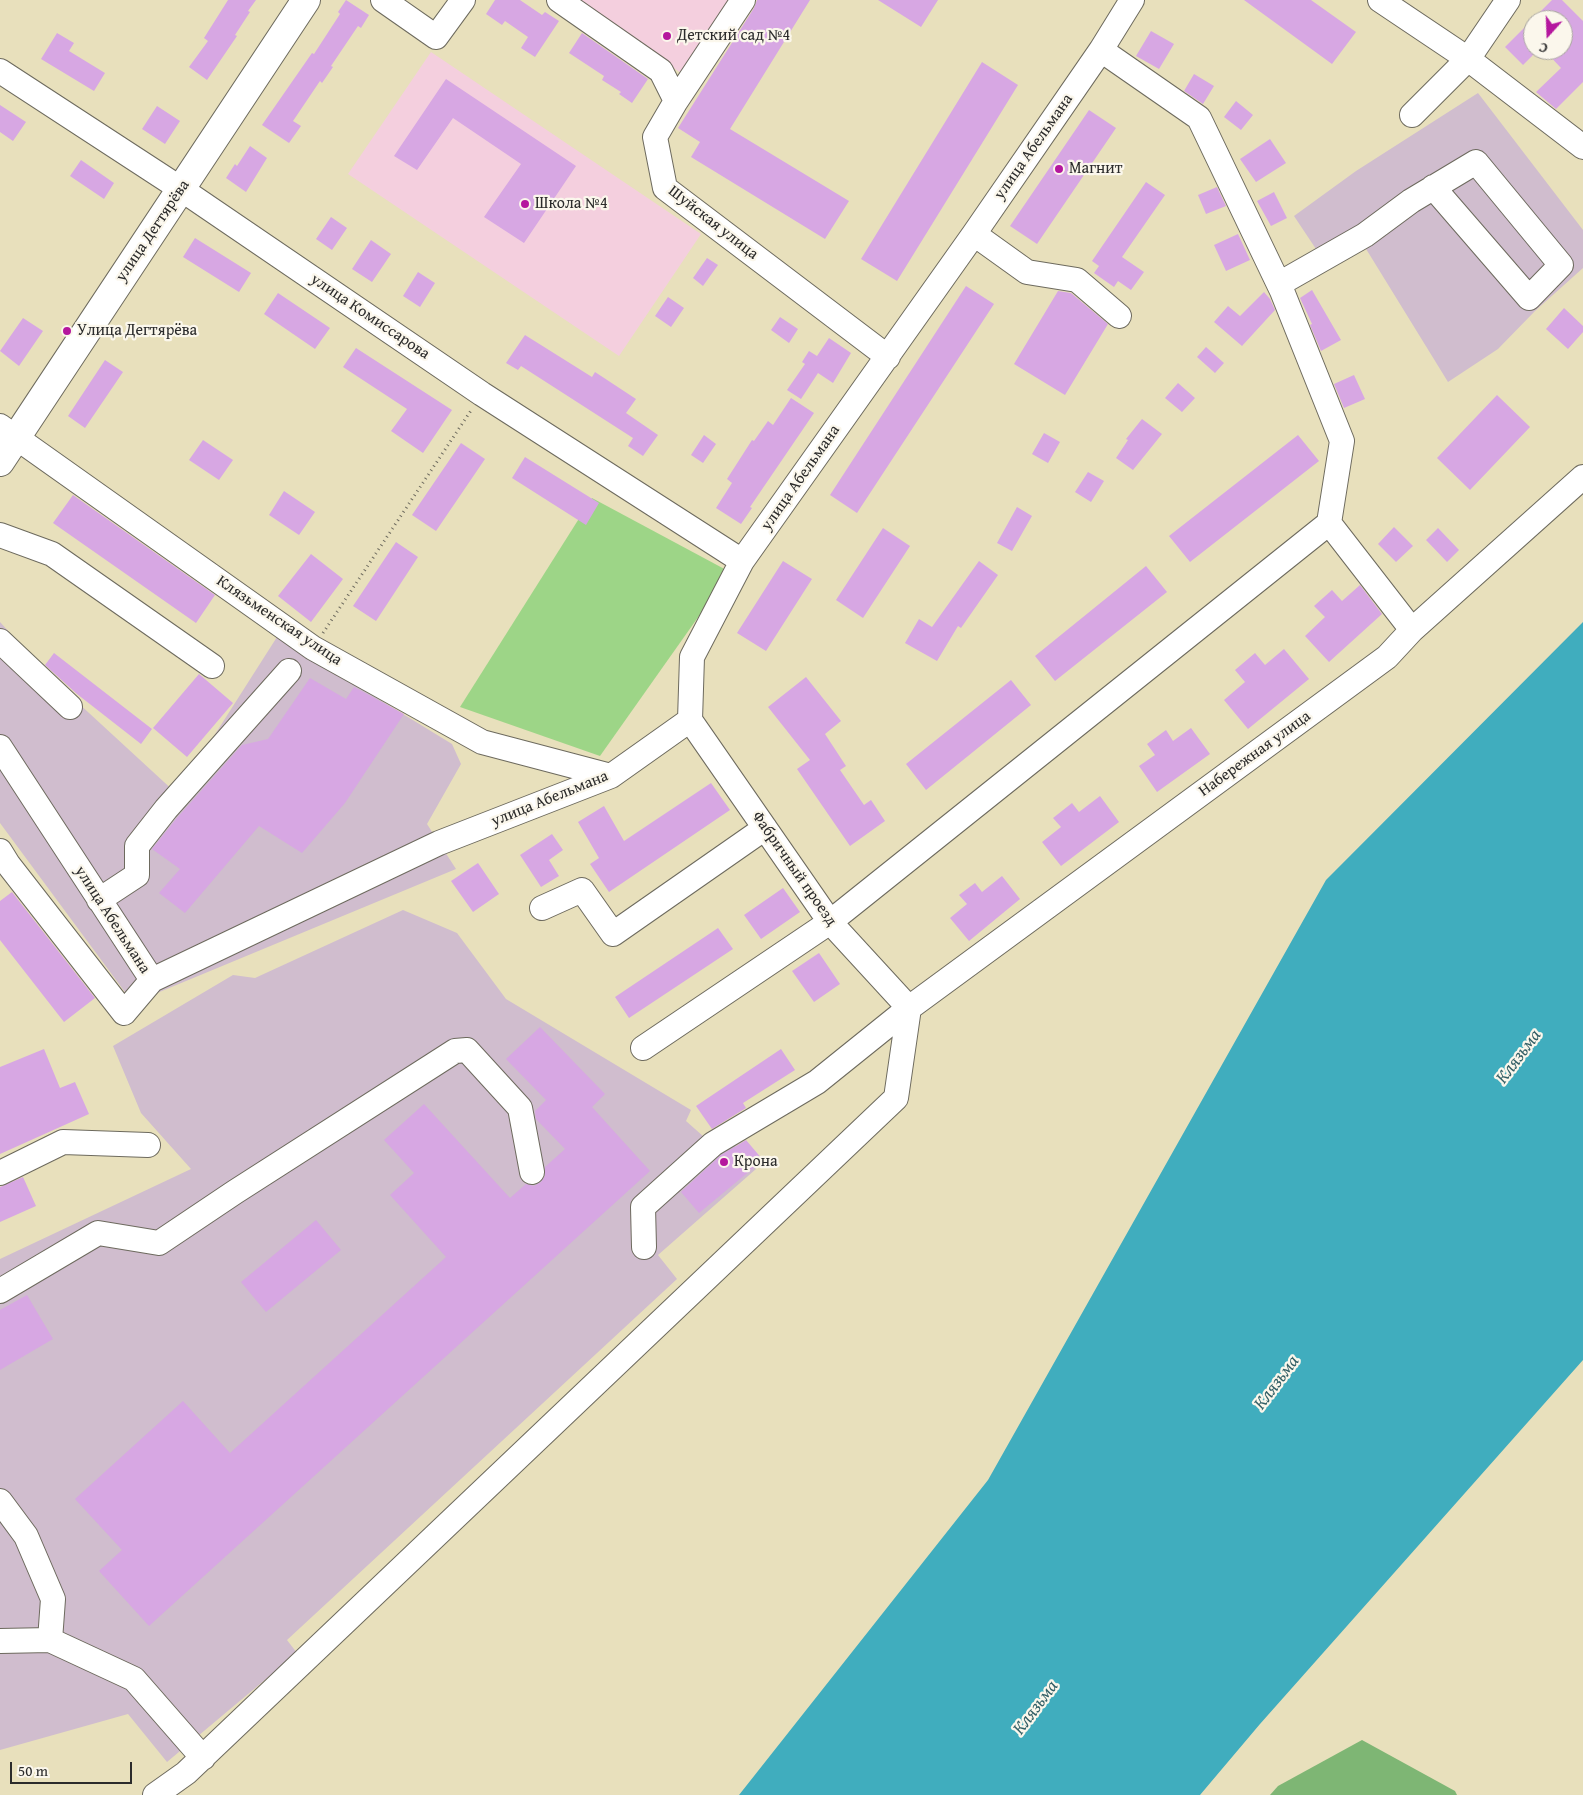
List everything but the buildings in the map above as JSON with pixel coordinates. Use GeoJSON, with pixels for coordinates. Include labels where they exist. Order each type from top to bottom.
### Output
{"type":"FeatureCollection","features":[{"type":"Feature","properties":{"kind":"main road","name":"улица Дегтярёва"},"geometry":{"type":"LineString","coordinates":[[0,462],[8,431],[181,189],[306,0]]}},
{"type":"Feature","properties":{"kind":"street"},"geometry":{"type":"LineString","coordinates":[[383,0],[436,37],[463,0]]}},
{"type":"Feature","properties":{"kind":"street"},"geometry":{"type":"LineString","coordinates":[[559,0],[661,71],[676,101]]}},
{"type":"Feature","properties":{"kind":"street","name":"Шуйская улица"},"geometry":{"type":"LineString","coordinates":[[743,0],[676,101],[655,137],[665,188],[888,357]]}},
{"type":"Feature","properties":{"kind":"street","name":"улица Абельмана"},"geometry":{"type":"LineString","coordinates":[[0,747],[152,980],[439,843],[611,776],[690,720],[692,657],[742,561],[974,234],[1101,50],[1132,0]]}},
{"type":"Feature","properties":{"kind":"street"},"geometry":{"type":"LineString","coordinates":[[1380,0],[1468,59],[1583,147]]}},
{"type":"Feature","properties":{"kind":"street"},"geometry":{"type":"LineString","coordinates":[[1412,115],[1468,59],[1508,0]]}},
{"type":"Feature","properties":{"kind":"street"},"geometry":{"type":"LineString","coordinates":[[643,1048],[830,922],[1329,524],[1342,441],[1279,284],[1199,118],[1101,50]]}},
{"type":"Feature","properties":{"kind":"street","name":"улица Комиссарова"},"geometry":{"type":"LineString","coordinates":[[0,71],[181,189],[482,394],[742,561]]}},
{"type":"Feature","properties":{"kind":"street"},"geometry":{"type":"LineString","coordinates":[[1279,284],[1364,235],[1411,201],[1433,187],[1476,162],[1562,265],[1529,298],[1433,187]]}},
{"type":"Feature","properties":{"kind":"street"},"geometry":{"type":"LineString","coordinates":[[974,234],[1027,272],[1077,280],[1119,316]]}},
{"type":"Feature","properties":{"kind":"street","name":"Клязьменская улица"},"geometry":{"type":"LineString","coordinates":[[8,431],[313,648],[482,742],[611,776]]}},
{"type":"Feature","properties":{"kind":"street","name":"Набережная улица"},"geometry":{"type":"LineString","coordinates":[[644,1247],[643,1207],[713,1144],[817,1082],[909,1008],[1387,657],[1412,630],[1583,477]]}},
{"type":"Feature","properties":{"kind":"street"},"geometry":{"type":"LineString","coordinates":[[1329,524],[1412,630]]}},
{"type":"Feature","properties":{"kind":"street"},"geometry":{"type":"LineString","coordinates":[[0,535],[52,554],[212,666]]}},
{"type":"Feature","properties":{"kind":"street"},"geometry":{"type":"LineString","coordinates":[[0,641],[70,707]]}},
{"type":"Feature","properties":{"kind":"street"},"geometry":{"type":"LineString","coordinates":[[99,900],[137,875],[137,846],[166,809],[289,671]]}},
{"type":"Feature","properties":{"kind":"street","name":"Фабричный проезд"},"geometry":{"type":"LineString","coordinates":[[690,720],[830,922],[909,1008]]}},
{"type":"Feature","properties":{"kind":"street"},"geometry":{"type":"LineString","coordinates":[[542,908],[582,890],[613,934],[765,828]]}},
{"type":"Feature","properties":{"kind":"street"},"geometry":{"type":"LineString","coordinates":[[0,851],[8,864],[124,1013],[152,980]]}},
{"type":"Feature","properties":{"kind":"street"},"geometry":{"type":"LineString","coordinates":[[155,1795],[186,1773],[203,1758],[896,1098],[909,1008]]}},
{"type":"Feature","properties":{"kind":"street"},"geometry":{"type":"LineString","coordinates":[[0,1291],[98,1233],[159,1243],[455,1051],[467,1050],[520,1108],[532,1172]]}},
{"type":"Feature","properties":{"kind":"street"},"geometry":{"type":"LineString","coordinates":[[0,1173],[63,1142],[148,1145]]}},
{"type":"Feature","properties":{"kind":"street"},"geometry":{"type":"LineString","coordinates":[[0,1501],[26,1536],[53,1599],[50,1640]]}},
{"type":"Feature","properties":{"kind":"street"},"geometry":{"type":"LineString","coordinates":[[0,1641],[50,1640],[134,1679],[203,1758]]}},
{"type":"Feature","properties":{"kind":"path"},"geometry":{"type":"LineString","coordinates":[[313,648],[482,394]]}},
{"type":"Feature","properties":{"kind":"shaded area","name":"Детский сад №4"},"geometry":{"type":"Polygon","coordinates":[[[574,0],[731,0],[681,73],[574,0]]]}},
{"type":"Feature","properties":{"kind":"shaded area","name":"Школа №4"},"geometry":{"type":"Polygon","coordinates":[[[431,52],[701,234],[619,356],[348,174],[431,52]]]}},
{"type":"Feature","properties":{"kind":"shaded area"},"geometry":{"type":"Polygon","coordinates":[[[1478,93],[1583,230],[1583,268],[1535,311],[1498,349],[1448,382],[1363,244],[1328,267],[1294,216],[1356,171],[1478,93]]]}},
{"type":"Feature","properties":{"kind":"shaded area"},"geometry":{"type":"Polygon","coordinates":[[[0,622],[51,678],[177,794],[277,637],[452,744],[461,764],[427,824],[456,869],[133,1003],[0,823],[0,622]]]}},
{"type":"Feature","properties":{"kind":"shaded area"},"geometry":{"type":"Polygon","coordinates":[[[403,910],[457,933],[506,999],[691,1110],[686,1121],[721,1152],[732,1143],[756,1169],[658,1255],[677,1279],[287,1640],[297,1653],[167,1762],[128,1714],[0,1750],[0,1259],[191,1169],[141,1113],[113,1046],[233,975],[255,978],[403,910]]]}},
{"type":"Feature","properties":{"kind":"green space"},"geometry":{"type":"Polygon","coordinates":[[[592,498],[730,572],[600,756],[460,707],[592,498]]]}},
{"type":"Feature","properties":{"kind":"green space"},"geometry":{"type":"Polygon","coordinates":[[[1362,1740],[1455,1791],[1457,1795],[1270,1795],[1278,1786],[1362,1740]]]}},
{"type":"Feature","properties":{"kind":"water","name":"Клязьма"},"geometry":{"type":"Polygon","coordinates":[[[1583,622],[1583,1360],[1260,1724],[1200,1795],[739,1795],[988,1480],[1326,880],[1583,622]]]}},
{"type":"Feature","properties":{"kind":"place","name":"Детский сад №4"},"geometry":{"type":"Point","coordinates":[667,36]}},
{"type":"Feature","properties":{"kind":"place","name":"Магнит"},"geometry":{"type":"Point","coordinates":[1059,169]}},
{"type":"Feature","properties":{"kind":"place","name":"Школа №4"},"geometry":{"type":"Point","coordinates":[525,204]}},
{"type":"Feature","properties":{"kind":"place","name":"Улица Дегтярёва"},"geometry":{"type":"Point","coordinates":[67,331]}},
{"type":"Feature","properties":{"kind":"place","name":"Крона"},"geometry":{"type":"Point","coordinates":[724,1162]}}]}
